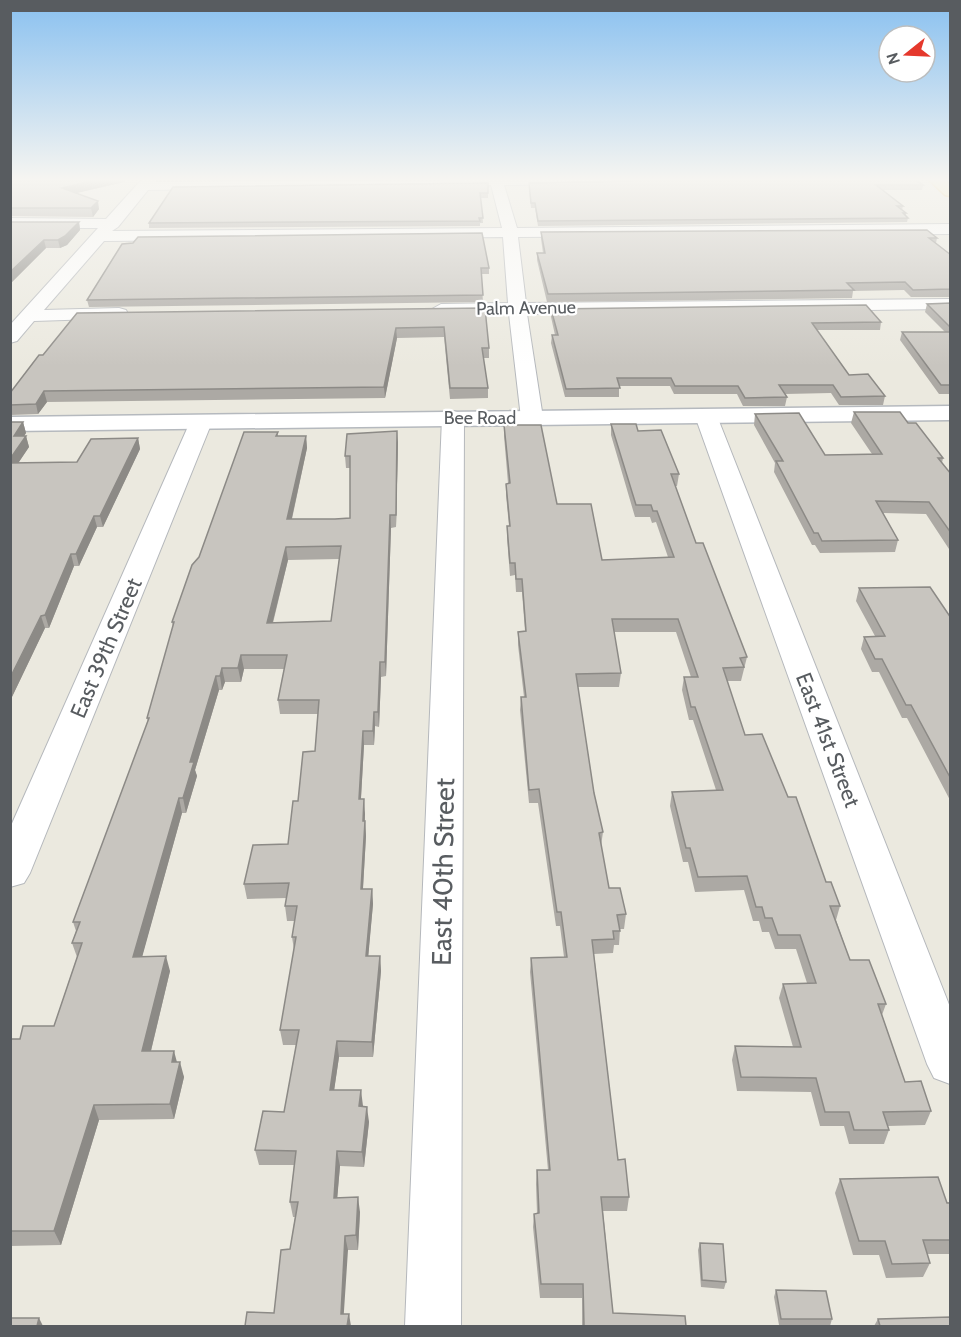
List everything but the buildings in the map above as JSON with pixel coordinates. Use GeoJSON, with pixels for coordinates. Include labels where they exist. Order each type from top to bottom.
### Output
{"type":"FeatureCollection","features":[{"type":"Feature","properties":{"kind":"main road","name":"Bee Road"},"geometry":{"type":"LineString","coordinates":[[10,424],[951,412]]}},
{"type":"Feature","properties":{"kind":"street"},"geometry":{"type":"LineString","coordinates":[[10,337],[30,306],[96,241]]}},
{"type":"Feature","properties":{"kind":"street"},"geometry":{"type":"LineString","coordinates":[[511,241],[517,308],[532,418]]}},
{"type":"Feature","properties":{"kind":"street","name":"Palm Avenue"},"geometry":{"type":"LineString","coordinates":[[422,309],[951,304]]}},
{"type":"Feature","properties":{"kind":"street"},"geometry":{"type":"LineString","coordinates":[[30,306],[136,314]]}},
{"type":"Feature","properties":{"kind":"street","name":"East 41st Street"},"geometry":{"type":"LineString","coordinates":[[706,416],[951,1064]]}},
{"type":"Feature","properties":{"kind":"street","name":"East 40th Street"},"geometry":{"type":"LineString","coordinates":[[433,1326],[453,418]]}},
{"type":"Feature","properties":{"kind":"street","name":"East 39th Street"},"geometry":{"type":"LineString","coordinates":[[10,873],[201,422]]}}]}
